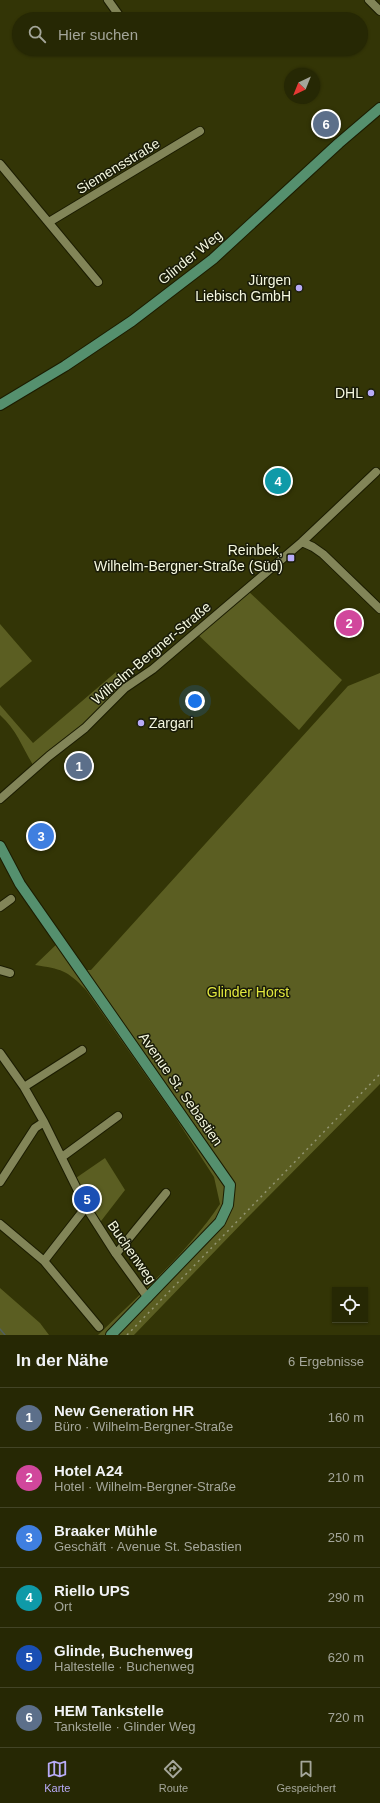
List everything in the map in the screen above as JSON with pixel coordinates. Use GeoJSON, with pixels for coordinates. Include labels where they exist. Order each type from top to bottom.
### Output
{"type":"FeatureCollection","features":[{"type":"Feature","properties":{"kind":"main road","name":"Glinder Weg"},"geometry":{"type":"LineString","coordinates":[[0,405],[132,320],[213,259],[339,143],[380,108]]}},
{"type":"Feature","properties":{"kind":"main road"},"geometry":{"type":"LineString","coordinates":[[0,413],[14,397]]}},
{"type":"Feature","properties":{"kind":"main road","name":"Avenue St. Sebastien"},"geometry":{"type":"LineString","coordinates":[[0,846],[20,884],[230,1185],[228,1206],[220,1222],[111,1335]]}},
{"type":"Feature","properties":{"kind":"street"},"geometry":{"type":"LineString","coordinates":[[108,0],[117,12]]}},
{"type":"Feature","properties":{"kind":"street"},"geometry":{"type":"LineString","coordinates":[[369,0],[380,11]]}},
{"type":"Feature","properties":{"kind":"street","name":"Siemensstraße"},"geometry":{"type":"LineString","coordinates":[[49,222],[200,131]]}},
{"type":"Feature","properties":{"kind":"street"},"geometry":{"type":"LineString","coordinates":[[0,164],[98,282]]}},
{"type":"Feature","properties":{"kind":"street","name":"Wilhelm-Bergner-Straße"},"geometry":{"type":"LineString","coordinates":[[0,799],[49,756],[85,728],[125,688],[153,669],[302,542],[376,472]]}},
{"type":"Feature","properties":{"kind":"street"},"geometry":{"type":"LineString","coordinates":[[302,542],[323,554],[380,609]]}},
{"type":"Feature","properties":{"kind":"street"},"geometry":{"type":"LineString","coordinates":[[0,907],[11,899]]}},
{"type":"Feature","properties":{"kind":"street"},"geometry":{"type":"LineString","coordinates":[[0,970],[10,973]]}},
{"type":"Feature","properties":{"kind":"street"},"geometry":{"type":"LineString","coordinates":[[24,1087],[82,1050]]}},
{"type":"Feature","properties":{"kind":"street","name":"Buchenweg"},"geometry":{"type":"LineString","coordinates":[[0,1053],[24,1087],[44,1122],[86,1207],[116,1254],[148,1298]]}},
{"type":"Feature","properties":{"kind":"street"},"geometry":{"type":"LineString","coordinates":[[62,1157],[118,1116]]}},
{"type":"Feature","properties":{"kind":"street"},"geometry":{"type":"LineString","coordinates":[[0,1182],[35,1128],[44,1122]]}},
{"type":"Feature","properties":{"kind":"street"},"geometry":{"type":"LineString","coordinates":[[116,1254],[166,1193]]}},
{"type":"Feature","properties":{"kind":"street"},"geometry":{"type":"LineString","coordinates":[[44,1261],[86,1207]]}},
{"type":"Feature","properties":{"kind":"street"},"geometry":{"type":"LineString","coordinates":[[0,1224],[44,1261],[99,1327]]}},
{"type":"Feature","properties":{"kind":"green space"},"geometry":{"type":"Polygon","coordinates":[[[246,589],[342,680],[299,730],[195,632],[246,589]]]}},
{"type":"Feature","properties":{"kind":"green space"},"geometry":{"type":"Polygon","coordinates":[[[0,624],[32,661],[0,688],[0,624]]]}},
{"type":"Feature","properties":{"kind":"green space"},"geometry":{"type":"Polygon","coordinates":[[[116,672],[125,688],[35,768],[16,734],[0,715],[0,705],[33,743],[116,672]]]}},
{"type":"Feature","properties":{"kind":"green space","name":"Glinder Horst"},"geometry":{"type":"Polygon","coordinates":[[[380,673],[380,1084],[134,1335],[98,1335],[179,1256],[194,1239],[220,1204],[214,1177],[175,1117],[86,990],[74,978],[58,969],[35,965],[60,941],[81,970],[91,970],[348,686],[380,673]]]}},
{"type":"Feature","properties":{"kind":"green space"},"geometry":{"type":"Polygon","coordinates":[[[105,1158],[125,1190],[98,1225],[73,1180],[105,1158]]]}},
{"type":"Feature","properties":{"kind":"green space"},"geometry":{"type":"Polygon","coordinates":[[[0,1288],[40,1323],[49,1335],[0,1335],[0,1288]]]}},
{"type":"Feature","properties":{"kind":"waterway"},"geometry":{"type":"LineString","coordinates":[[0,1329],[5,1335]]}},
{"type":"Feature","properties":{"kind":"railway"},"geometry":{"type":"LineString","coordinates":[[127,1335],[380,1074]]}},
{"type":"Feature","properties":{"kind":"place","name":"HEM Tankstelle"},"geometry":{"type":"Point","coordinates":[326,124]}},
{"type":"Feature","properties":{"kind":"place","name":"Jürgen Liebisch GmbH"},"geometry":{"type":"Point","coordinates":[299,288]}},
{"type":"Feature","properties":{"kind":"place","name":"DHL"},"geometry":{"type":"Point","coordinates":[371,393]}},
{"type":"Feature","properties":{"kind":"place","name":"Riello UPS"},"geometry":{"type":"Point","coordinates":[278,481]}},
{"type":"Feature","properties":{"kind":"place","name":"Reinbek, Wilhelm-Bergner-Straße (Süd)"},"geometry":{"type":"Point","coordinates":[291,558]}},
{"type":"Feature","properties":{"kind":"place","name":"Hotel A24"},"geometry":{"type":"Point","coordinates":[349,623]}},
{"type":"Feature","properties":{"kind":"place","name":"Zargari"},"geometry":{"type":"Point","coordinates":[141,723]}},
{"type":"Feature","properties":{"kind":"place","name":"New Generation HR"},"geometry":{"type":"Point","coordinates":[79,766]}},
{"type":"Feature","properties":{"kind":"place","name":"Braaker Mühle"},"geometry":{"type":"Point","coordinates":[41,836]}},
{"type":"Feature","properties":{"kind":"place","name":"Glinde, Buchenweg"},"geometry":{"type":"Point","coordinates":[87,1199]}}]}
